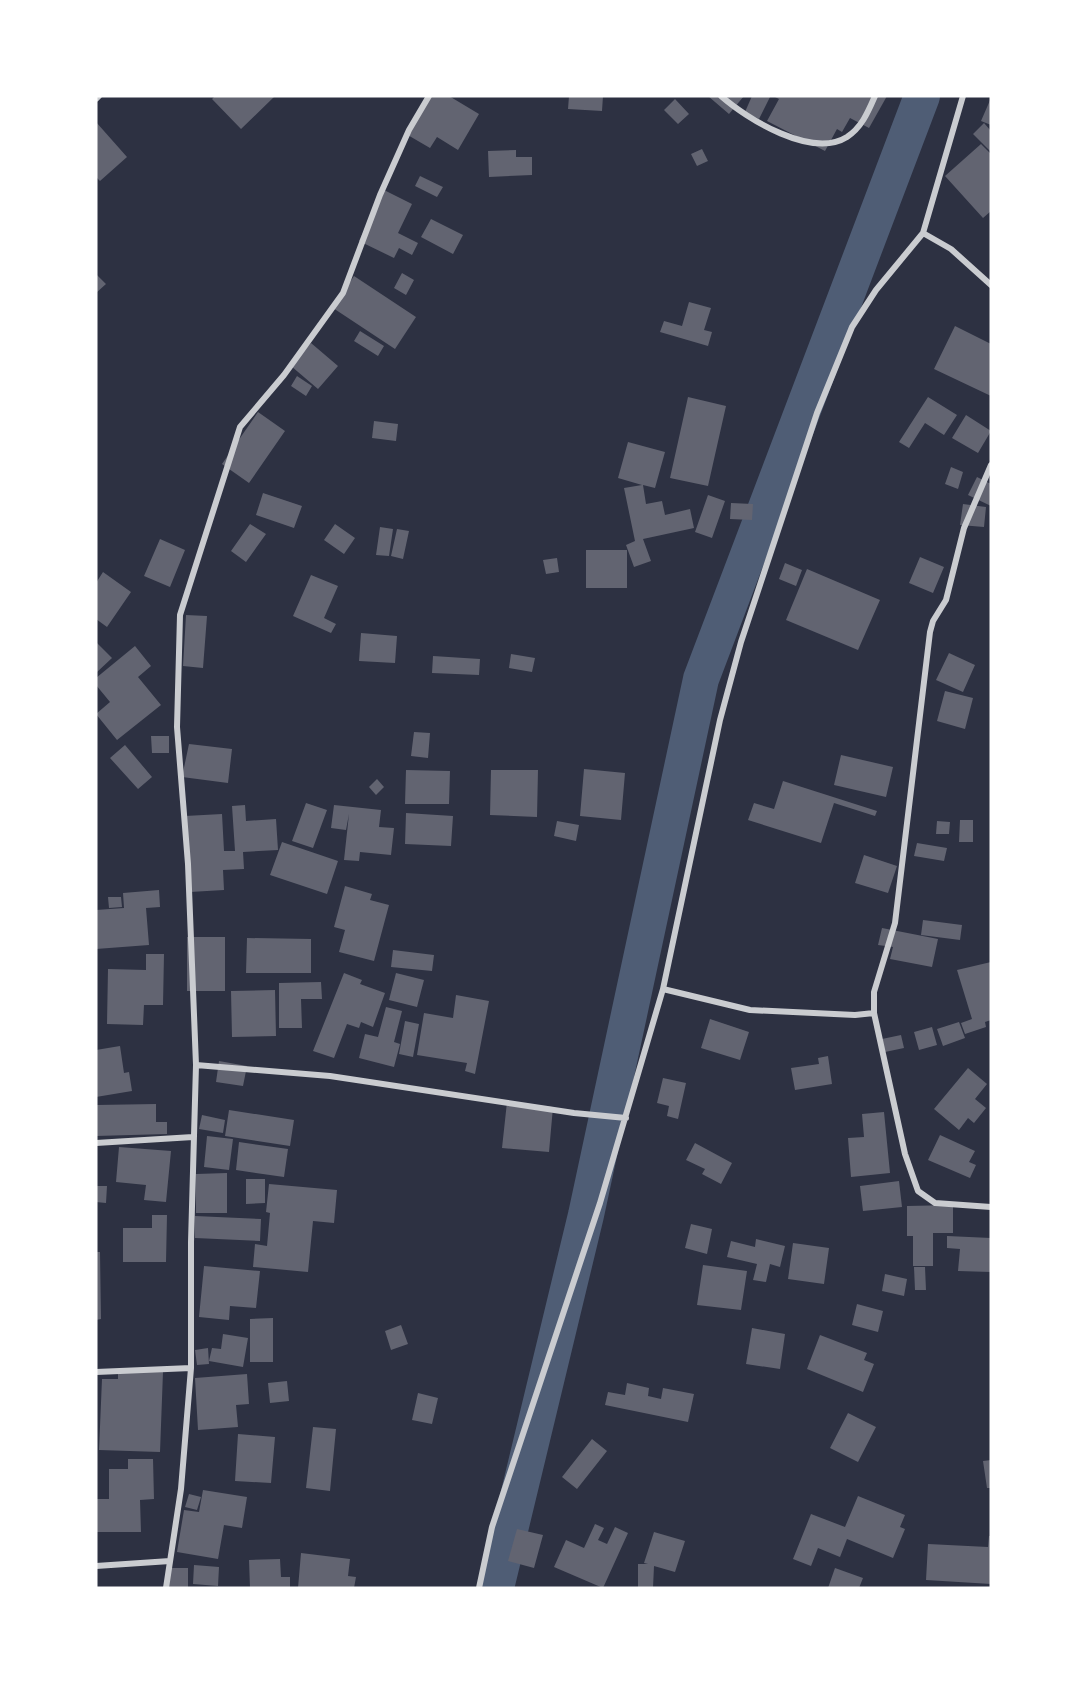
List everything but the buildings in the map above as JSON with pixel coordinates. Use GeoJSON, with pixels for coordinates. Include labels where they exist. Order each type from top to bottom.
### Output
{"type":"FeatureCollection","features":[{"type":"Feature","properties":{"kind":"street"},"geometry":{"type":"LineString","coordinates":[[166,1588],[181,1489],[191,1368],[193,1137],[196,1065],[188,864],[177,727],[180,615],[240,427],[284,375],[343,293],[380,195],[409,130],[429,96]]}},
{"type":"Feature","properties":{"kind":"street"},"geometry":{"type":"LineString","coordinates":[[721,96],[758,122],[784,134],[804,142],[826,143],[845,138],[860,126],[875,96]]}},
{"type":"Feature","properties":{"kind":"street"},"geometry":{"type":"LineString","coordinates":[[479,1588],[492,1527],[626,1118],[663,989],[720,720],[741,642],[817,413],[862,309],[923,233],[963,96]]}},
{"type":"Feature","properties":{"kind":"street"},"geometry":{"type":"LineString","coordinates":[[923,233],[951,249],[991,285]]}},
{"type":"Feature","properties":{"kind":"street"},"geometry":{"type":"LineString","coordinates":[[991,465],[964,528],[946,600],[933,621],[930,632],[895,923],[874,992],[874,1013],[904,1154],[918,1191],[934,1203],[991,1207]]}},
{"type":"Feature","properties":{"kind":"street"},"geometry":{"type":"LineString","coordinates":[[663,989],[750,1010],[855,1016],[874,1013]]}},
{"type":"Feature","properties":{"kind":"street"},"geometry":{"type":"LineString","coordinates":[[196,1065],[330,1076],[574,1113],[626,1118]]}},
{"type":"Feature","properties":{"kind":"street"},"geometry":{"type":"LineString","coordinates":[[96,1143],[193,1137]]}},
{"type":"Feature","properties":{"kind":"street"},"geometry":{"type":"LineString","coordinates":[[96,1372],[191,1368]]}},
{"type":"Feature","properties":{"kind":"street"},"geometry":{"type":"LineString","coordinates":[[96,1566],[170,1561]]}},
{"type":"Feature","properties":{"kind":"waterway"},"geometry":{"type":"LineString","coordinates":[[496,1588],[586,1215],[701,679],[922,96]]}}]}
